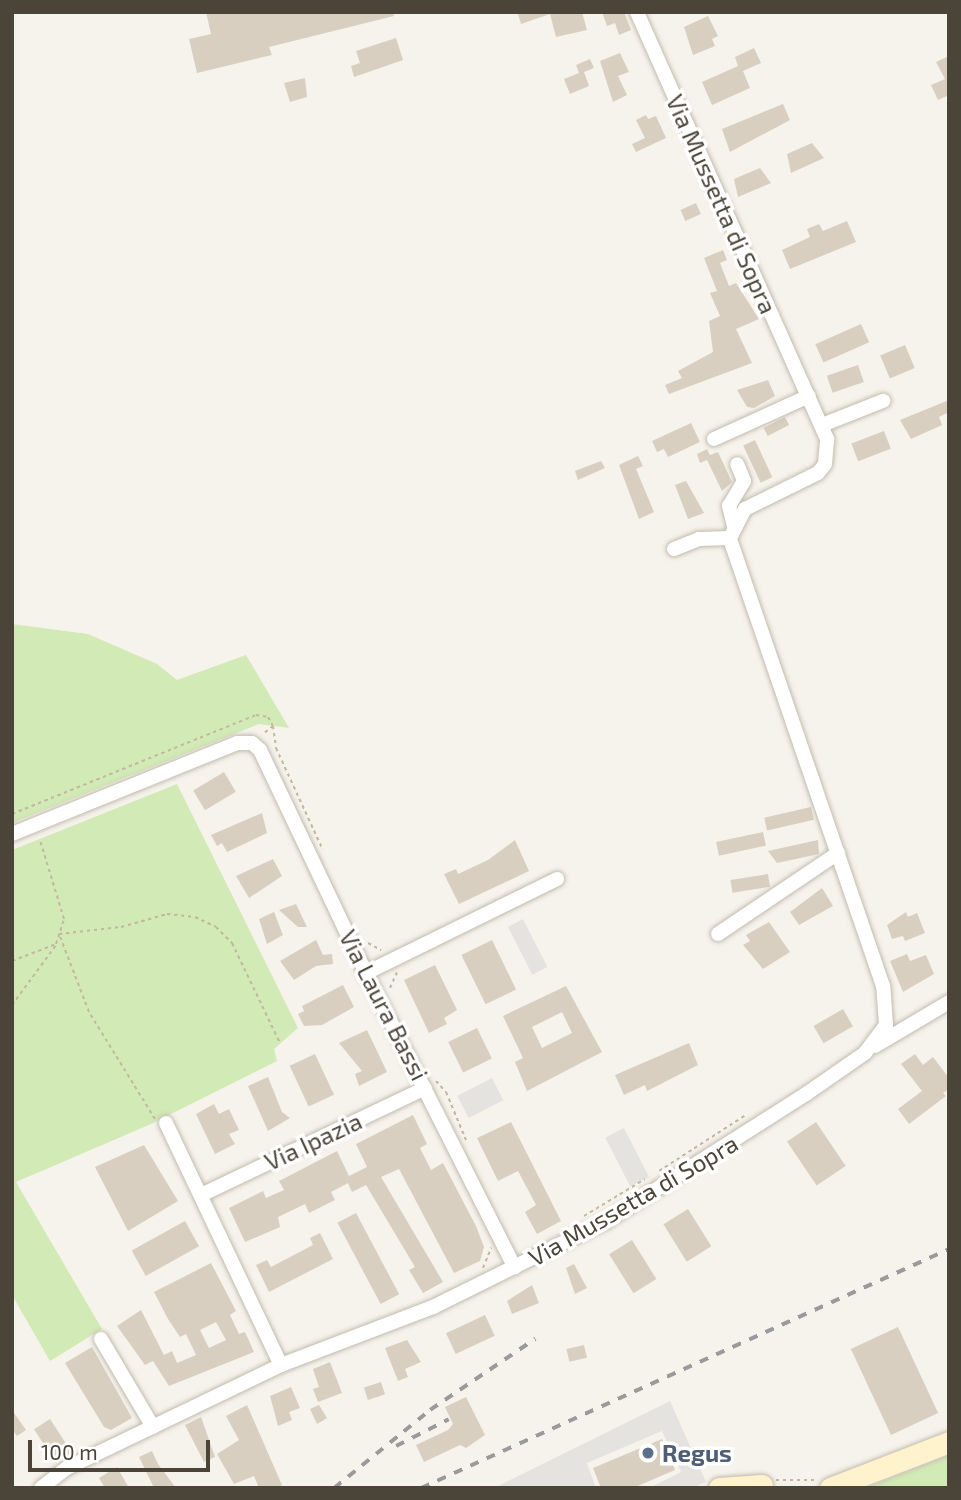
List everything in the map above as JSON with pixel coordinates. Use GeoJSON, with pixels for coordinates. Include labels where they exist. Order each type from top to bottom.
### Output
{"type":"FeatureCollection","features":[{"type":"Feature","properties":{"kind":"street","name":"Via Mussetta di Sopra"},"geometry":{"type":"LineString","coordinates":[[637,12],[822,425],[827,453],[818,473],[745,509],[732,532]]}},
{"type":"Feature","properties":{"kind":"street"},"geometry":{"type":"LineString","coordinates":[[714,439],[809,396]]}},
{"type":"Feature","properties":{"kind":"street"},"geometry":{"type":"LineString","coordinates":[[822,425],[883,401]]}},
{"type":"Feature","properties":{"kind":"street","name":"Via Mussetta di Sopra"},"geometry":{"type":"LineString","coordinates":[[41,1488],[67,1468],[281,1365],[433,1307],[605,1222],[865,1053],[882,1034],[887,1005],[732,532],[729,506],[744,481],[737,464]]}},
{"type":"Feature","properties":{"kind":"street"},"geometry":{"type":"LineString","coordinates":[[674,549],[699,539],[732,532]]}},
{"type":"Feature","properties":{"kind":"street"},"geometry":{"type":"LineString","coordinates":[[12,834],[237,743],[252,744]]}},
{"type":"Feature","properties":{"kind":"street","name":"Via Laura Bassi"},"geometry":{"type":"LineString","coordinates":[[252,744],[260,750],[366,973],[430,1084],[515,1268]]}},
{"type":"Feature","properties":{"kind":"street"},"geometry":{"type":"LineString","coordinates":[[718,934],[838,853]]}},
{"type":"Feature","properties":{"kind":"street"},"geometry":{"type":"LineString","coordinates":[[366,973],[557,879]]}},
{"type":"Feature","properties":{"kind":"street"},"geometry":{"type":"LineString","coordinates":[[865,1053],[949,1002]]}},
{"type":"Feature","properties":{"kind":"street","name":"Via Ipazia"},"geometry":{"type":"LineString","coordinates":[[201,1195],[430,1084]]}},
{"type":"Feature","properties":{"kind":"street"},"geometry":{"type":"LineString","coordinates":[[161,1122],[201,1195],[281,1365]]}},
{"type":"Feature","properties":{"kind":"street"},"geometry":{"type":"LineString","coordinates":[[101,1339],[153,1427]]}},
{"type":"Feature","properties":{"kind":"street"},"geometry":{"type":"LineString","coordinates":[[830,1488],[949,1442]]}},
{"type":"Feature","properties":{"kind":"street"},"geometry":{"type":"LineString","coordinates":[[719,1488],[762,1485]]}},
{"type":"Feature","properties":{"kind":"path"},"geometry":{"type":"LineString","coordinates":[[12,814],[256,715],[268,717],[273,726],[278,738],[276,748],[326,857]]}},
{"type":"Feature","properties":{"kind":"path"},"geometry":{"type":"LineString","coordinates":[[252,744],[273,726]]}},
{"type":"Feature","properties":{"kind":"path"},"geometry":{"type":"LineString","coordinates":[[12,1005],[56,944],[64,919],[53,869],[40,839]]}},
{"type":"Feature","properties":{"kind":"path"},"geometry":{"type":"LineString","coordinates":[[59,934],[121,928],[167,914],[205,922],[232,943],[279,1041]]}},
{"type":"Feature","properties":{"kind":"path"},"geometry":{"type":"LineString","coordinates":[[59,934],[89,1012],[161,1122]]}},
{"type":"Feature","properties":{"kind":"path"},"geometry":{"type":"LineString","coordinates":[[366,942],[388,950],[397,973],[390,991]]}},
{"type":"Feature","properties":{"kind":"path"},"geometry":{"type":"LineString","coordinates":[[12,961],[56,944]]}},
{"type":"Feature","properties":{"kind":"path"},"geometry":{"type":"LineString","coordinates":[[430,1084],[466,1133],[466,1144]]}},
{"type":"Feature","properties":{"kind":"path"},"geometry":{"type":"LineString","coordinates":[[578,1220],[755,1110]]}},
{"type":"Feature","properties":{"kind":"path"},"geometry":{"type":"LineString","coordinates":[[474,1272],[482,1268],[489,1249],[502,1241]]}},
{"type":"Feature","properties":{"kind":"green space"},"geometry":{"type":"Polygon","coordinates":[[[12,624],[88,634],[157,664],[177,680],[246,655],[289,728],[259,724],[12,823],[12,624]]]}},
{"type":"Feature","properties":{"kind":"green space"},"geometry":{"type":"Polygon","coordinates":[[[177,784],[298,1028],[274,1049],[277,1061],[151,1124],[16,1182],[102,1329],[50,1361],[12,1295],[12,850],[177,784]]]}},
{"type":"Feature","properties":{"kind":"green space"},"geometry":{"type":"Polygon","coordinates":[[[949,1455],[949,1488],[866,1488],[949,1455]]]}},
{"type":"Feature","properties":{"kind":"shaded area"},"geometry":{"type":"Polygon","coordinates":[[[523,919],[548,967],[532,975],[508,927],[523,919]]]}},
{"type":"Feature","properties":{"kind":"shaded area"},"geometry":{"type":"Polygon","coordinates":[[[492,1078],[503,1100],[469,1118],[457,1096],[492,1078]]]}},
{"type":"Feature","properties":{"kind":"shaded area"},"geometry":{"type":"Polygon","coordinates":[[[624,1128],[649,1177],[630,1187],[605,1138],[624,1128]]]}},
{"type":"Feature","properties":{"kind":"shaded area"},"geometry":{"type":"Polygon","coordinates":[[[670,1401],[706,1482],[692,1488],[649,1488],[681,1472],[662,1431],[587,1463],[596,1488],[494,1488],[670,1401]]]}},
{"type":"Feature","properties":{"kind":"building"},"geometry":{"type":"Polygon","coordinates":[[[206,12],[393,12],[394,16],[269,47],[272,55],[197,73],[189,39],[211,34],[206,12]]]}},
{"type":"Feature","properties":{"kind":"building"},"geometry":{"type":"Polygon","coordinates":[[[582,12],[587,30],[556,37],[550,14],[521,24],[518,14],[582,12]]]}},
{"type":"Feature","properties":{"kind":"building"},"geometry":{"type":"Polygon","coordinates":[[[602,12],[624,12],[631,30],[619,35],[615,23],[607,26],[602,12]]]}},
{"type":"Feature","properties":{"kind":"building"},"geometry":{"type":"Polygon","coordinates":[[[708,16],[718,36],[712,39],[715,46],[693,55],[684,27],[708,16]]]}},
{"type":"Feature","properties":{"kind":"building"},"geometry":{"type":"Polygon","coordinates":[[[396,38],[403,60],[354,77],[351,66],[360,63],[356,51],[396,38]]]}},
{"type":"Feature","properties":{"kind":"building"},"geometry":{"type":"Polygon","coordinates":[[[754,48],[761,63],[743,71],[750,88],[712,105],[702,82],[738,66],[735,57],[754,48]]]}},
{"type":"Feature","properties":{"kind":"building"},"geometry":{"type":"Polygon","coordinates":[[[620,53],[629,72],[618,76],[627,95],[613,102],[600,61],[620,53]]]}},
{"type":"Feature","properties":{"kind":"building"},"geometry":{"type":"Polygon","coordinates":[[[949,56],[949,95],[938,100],[931,85],[945,79],[936,62],[949,56]]]}},
{"type":"Feature","properties":{"kind":"building"},"geometry":{"type":"Polygon","coordinates":[[[590,59],[594,68],[584,72],[589,86],[570,94],[564,79],[579,73],[576,65],[590,59]]]}},
{"type":"Feature","properties":{"kind":"building"},"geometry":{"type":"Polygon","coordinates":[[[305,78],[307,97],[290,102],[284,83],[305,78]]]}},
{"type":"Feature","properties":{"kind":"building"},"geometry":{"type":"Polygon","coordinates":[[[783,104],[790,120],[730,152],[722,129],[783,104]]]}},
{"type":"Feature","properties":{"kind":"building"},"geometry":{"type":"Polygon","coordinates":[[[646,115],[648,119],[656,116],[666,138],[636,152],[632,144],[645,138],[636,120],[646,115]]]}},
{"type":"Feature","properties":{"kind":"building"},"geometry":{"type":"Polygon","coordinates":[[[812,143],[824,158],[791,173],[787,154],[812,143]]]}},
{"type":"Feature","properties":{"kind":"building"},"geometry":{"type":"Polygon","coordinates":[[[760,168],[771,183],[738,197],[734,179],[760,168]]]}},
{"type":"Feature","properties":{"kind":"building"},"geometry":{"type":"Polygon","coordinates":[[[696,203],[701,214],[685,221],[680,210],[696,203]]]}},
{"type":"Feature","properties":{"kind":"building"},"geometry":{"type":"Polygon","coordinates":[[[847,221],[856,242],[790,269],[782,250],[810,237],[807,229],[819,224],[823,231],[847,221]]]}},
{"type":"Feature","properties":{"kind":"building"},"geometry":{"type":"Polygon","coordinates":[[[723,250],[727,260],[720,263],[729,286],[736,283],[759,319],[736,329],[752,363],[669,394],[665,385],[682,378],[678,371],[713,352],[709,321],[720,316],[710,293],[717,291],[704,258],[723,250]]]}},
{"type":"Feature","properties":{"kind":"building"},"geometry":{"type":"Polygon","coordinates":[[[861,324],[869,342],[823,363],[815,344],[861,324]]]}},
{"type":"Feature","properties":{"kind":"building"},"geometry":{"type":"Polygon","coordinates":[[[905,345],[915,368],[890,379],[880,356],[905,345]]]}},
{"type":"Feature","properties":{"kind":"building"},"geometry":{"type":"Polygon","coordinates":[[[858,365],[864,382],[833,393],[827,376],[858,365]]]}},
{"type":"Feature","properties":{"kind":"building"},"geometry":{"type":"Polygon","coordinates":[[[768,380],[775,396],[754,408],[747,407],[737,390],[768,380]]]}},
{"type":"Feature","properties":{"kind":"building"},"geometry":{"type":"Polygon","coordinates":[[[949,400],[949,412],[939,417],[942,425],[911,439],[900,420],[949,400]]]}},
{"type":"Feature","properties":{"kind":"building"},"geometry":{"type":"Polygon","coordinates":[[[785,417],[789,425],[768,436],[764,428],[785,417]]]}},
{"type":"Feature","properties":{"kind":"building"},"geometry":{"type":"Polygon","coordinates":[[[691,423],[700,442],[668,457],[664,449],[657,452],[652,441],[691,423]]]}},
{"type":"Feature","properties":{"kind":"building"},"geometry":{"type":"Polygon","coordinates":[[[884,431],[891,449],[858,461],[851,444],[884,431]]]}},
{"type":"Feature","properties":{"kind":"building"},"geometry":{"type":"Polygon","coordinates":[[[755,440],[772,477],[761,483],[743,445],[755,440]]]}},
{"type":"Feature","properties":{"kind":"building"},"geometry":{"type":"Polygon","coordinates":[[[707,449],[710,455],[718,452],[732,482],[722,491],[707,460],[700,463],[697,454],[707,449]]]}},
{"type":"Feature","properties":{"kind":"building"},"geometry":{"type":"Polygon","coordinates":[[[638,456],[643,466],[636,469],[654,512],[639,519],[619,465],[638,456]]]}},
{"type":"Feature","properties":{"kind":"building"},"geometry":{"type":"Polygon","coordinates":[[[601,461],[605,468],[578,480],[575,471],[601,461]]]}},
{"type":"Feature","properties":{"kind":"building"},"geometry":{"type":"Polygon","coordinates":[[[686,481],[704,513],[688,519],[675,485],[686,481]]]}},
{"type":"Feature","properties":{"kind":"building"},"geometry":{"type":"Polygon","coordinates":[[[224,772],[236,792],[205,810],[193,791],[224,772]]]}},
{"type":"Feature","properties":{"kind":"building"},"geometry":{"type":"Polygon","coordinates":[[[811,807],[814,820],[767,830],[764,818],[811,807]]]}},
{"type":"Feature","properties":{"kind":"building"},"geometry":{"type":"Polygon","coordinates":[[[262,813],[267,833],[227,852],[222,843],[217,846],[211,835],[262,813]]]}},
{"type":"Feature","properties":{"kind":"building"},"geometry":{"type":"Polygon","coordinates":[[[763,832],[766,846],[719,856],[716,842],[763,832]]]}},
{"type":"Feature","properties":{"kind":"building"},"geometry":{"type":"Polygon","coordinates":[[[515,840],[529,871],[459,904],[444,874],[456,869],[458,874],[488,860],[515,840]]]}},
{"type":"Feature","properties":{"kind":"building"},"geometry":{"type":"Polygon","coordinates":[[[818,840],[819,854],[777,863],[768,851],[818,840]]]}},
{"type":"Feature","properties":{"kind":"building"},"geometry":{"type":"Polygon","coordinates":[[[273,859],[282,876],[249,898],[236,876],[273,859]]]}},
{"type":"Feature","properties":{"kind":"building"},"geometry":{"type":"Polygon","coordinates":[[[768,874],[770,887],[733,893],[730,880],[768,874]]]}},
{"type":"Feature","properties":{"kind":"building"},"geometry":{"type":"Polygon","coordinates":[[[822,888],[833,906],[799,925],[790,912],[822,888]]]}},
{"type":"Feature","properties":{"kind":"building"},"geometry":{"type":"Polygon","coordinates":[[[296,904],[307,927],[298,927],[279,910],[296,904]]]}},
{"type":"Feature","properties":{"kind":"building"},"geometry":{"type":"Polygon","coordinates":[[[274,912],[283,935],[267,944],[259,919],[274,912]]]}},
{"type":"Feature","properties":{"kind":"building"},"geometry":{"type":"Polygon","coordinates":[[[906,912],[908,917],[917,913],[925,933],[905,941],[903,936],[892,939],[887,925],[906,912]]]}},
{"type":"Feature","properties":{"kind":"building"},"geometry":{"type":"Polygon","coordinates":[[[769,922],[790,952],[763,969],[743,945],[750,941],[746,935],[769,922]]]}},
{"type":"Feature","properties":{"kind":"building"},"geometry":{"type":"Polygon","coordinates":[[[316,940],[323,955],[332,954],[333,964],[316,966],[294,980],[280,961],[316,940]]]}},
{"type":"Feature","properties":{"kind":"building"},"geometry":{"type":"Polygon","coordinates":[[[492,940],[516,989],[486,1004],[461,955],[492,940]]]}},
{"type":"Feature","properties":{"kind":"building"},"geometry":{"type":"Polygon","coordinates":[[[907,954],[910,961],[926,955],[934,974],[903,992],[890,961],[907,954]]]}},
{"type":"Feature","properties":{"kind":"building"},"geometry":{"type":"Polygon","coordinates":[[[435,965],[457,1010],[444,1018],[447,1024],[429,1033],[404,980],[435,965]]]}},
{"type":"Feature","properties":{"kind":"building"},"geometry":{"type":"Polygon","coordinates":[[[343,985],[354,1007],[322,1025],[304,1026],[298,1014],[304,1011],[302,1006],[343,985]]]}},
{"type":"Feature","properties":{"kind":"building"},"geometry":{"type":"Polygon","coordinates":[[[566,986],[602,1052],[527,1091],[515,1062],[523,1058],[503,1016],[566,986]],[[562,1012],[532,1027],[542,1048],[572,1033],[562,1012]]]}},
{"type":"Feature","properties":{"kind":"building"},"geometry":{"type":"Polygon","coordinates":[[[843,1009],[853,1026],[824,1043],[814,1026],[843,1009]]]}},
{"type":"Feature","properties":{"kind":"building"},"geometry":{"type":"Polygon","coordinates":[[[477,1028],[492,1059],[463,1073],[448,1042],[477,1028]]]}},
{"type":"Feature","properties":{"kind":"building"},"geometry":{"type":"Polygon","coordinates":[[[367,1030],[387,1072],[359,1086],[355,1074],[362,1071],[339,1043],[367,1030]]]}},
{"type":"Feature","properties":{"kind":"building"},"geometry":{"type":"Polygon","coordinates":[[[689,1043],[698,1065],[647,1091],[645,1085],[624,1095],[615,1075],[689,1043]]]}},
{"type":"Feature","properties":{"kind":"building"},"geometry":{"type":"Polygon","coordinates":[[[315,1054],[334,1095],[309,1107],[290,1066],[315,1054]]]}},
{"type":"Feature","properties":{"kind":"building"},"geometry":{"type":"Polygon","coordinates":[[[915,1054],[923,1065],[933,1057],[949,1078],[949,1089],[943,1093],[946,1096],[909,1124],[898,1109],[922,1091],[901,1064],[915,1054]]]}},
{"type":"Feature","properties":{"kind":"building"},"geometry":{"type":"Polygon","coordinates":[[[268,1077],[282,1112],[290,1118],[268,1131],[248,1086],[268,1077]]]}},
{"type":"Feature","properties":{"kind":"building"},"geometry":{"type":"Polygon","coordinates":[[[214,1104],[219,1114],[229,1109],[239,1130],[229,1134],[235,1144],[215,1154],[196,1114],[214,1104]]]}},
{"type":"Feature","properties":{"kind":"building"},"geometry":{"type":"Polygon","coordinates":[[[413,1115],[427,1144],[420,1148],[431,1170],[443,1163],[476,1226],[484,1247],[480,1261],[454,1273],[399,1169],[381,1177],[443,1282],[423,1293],[409,1270],[415,1267],[366,1185],[352,1192],[348,1183],[331,1192],[335,1200],[309,1213],[305,1204],[278,1217],[280,1227],[245,1242],[229,1208],[263,1191],[266,1198],[284,1190],[279,1181],[337,1151],[349,1176],[367,1167],[356,1144],[413,1115]]]}},
{"type":"Feature","properties":{"kind":"building"},"geometry":{"type":"Polygon","coordinates":[[[511,1122],[561,1221],[537,1234],[525,1212],[536,1205],[518,1171],[498,1181],[477,1138],[511,1122]]]}},
{"type":"Feature","properties":{"kind":"building"},"geometry":{"type":"Polygon","coordinates":[[[816,1122],[846,1166],[817,1186],[787,1142],[816,1122]]]}},
{"type":"Feature","properties":{"kind":"building"},"geometry":{"type":"Polygon","coordinates":[[[144,1145],[178,1201],[128,1231],[95,1167],[144,1145]]]}},
{"type":"Feature","properties":{"kind":"building"},"geometry":{"type":"Polygon","coordinates":[[[688,1209],[711,1246],[687,1262],[663,1224],[688,1209]]]}},
{"type":"Feature","properties":{"kind":"building"},"geometry":{"type":"Polygon","coordinates":[[[356,1213],[399,1294],[381,1304],[337,1223],[356,1213]]]}},
{"type":"Feature","properties":{"kind":"building"},"geometry":{"type":"Polygon","coordinates":[[[185,1221],[199,1246],[146,1276],[132,1251],[185,1221]]]}},
{"type":"Feature","properties":{"kind":"building"},"geometry":{"type":"Polygon","coordinates":[[[320,1233],[333,1259],[269,1292],[256,1265],[267,1260],[271,1267],[313,1245],[310,1238],[320,1233]]]}},
{"type":"Feature","properties":{"kind":"building"},"geometry":{"type":"Polygon","coordinates":[[[632,1240],[656,1279],[633,1293],[609,1254],[632,1240]]]}},
{"type":"Feature","properties":{"kind":"building"},"geometry":{"type":"Polygon","coordinates":[[[211,1263],[236,1311],[230,1315],[239,1334],[245,1332],[254,1352],[169,1386],[153,1361],[145,1365],[117,1326],[141,1310],[164,1355],[172,1351],[177,1363],[196,1355],[186,1334],[180,1337],[168,1319],[154,1292],[211,1263]],[[216,1322],[200,1330],[209,1348],[226,1340],[216,1322]]]}},
{"type":"Feature","properties":{"kind":"building"},"geometry":{"type":"Polygon","coordinates":[[[574,1264],[587,1288],[575,1294],[566,1268],[574,1264]]]}},
{"type":"Feature","properties":{"kind":"building"},"geometry":{"type":"Polygon","coordinates":[[[532,1285],[539,1303],[512,1314],[507,1301],[532,1285]]]}},
{"type":"Feature","properties":{"kind":"building"},"geometry":{"type":"Polygon","coordinates":[[[485,1315],[495,1336],[456,1354],[446,1333],[485,1315]]]}},
{"type":"Feature","properties":{"kind":"building"},"geometry":{"type":"Polygon","coordinates":[[[898,1327],[938,1413],[891,1435],[851,1349],[898,1327]]]}},
{"type":"Feature","properties":{"kind":"building"},"geometry":{"type":"Polygon","coordinates":[[[407,1340],[421,1362],[405,1369],[408,1377],[398,1381],[385,1348],[407,1340]]]}},
{"type":"Feature","properties":{"kind":"building"},"geometry":{"type":"Polygon","coordinates":[[[584,1345],[587,1358],[569,1362],[566,1349],[584,1345]]]}},
{"type":"Feature","properties":{"kind":"building"},"geometry":{"type":"Polygon","coordinates":[[[92,1347],[132,1418],[111,1430],[104,1427],[65,1363],[92,1347]]]}},
{"type":"Feature","properties":{"kind":"building"},"geometry":{"type":"Polygon","coordinates":[[[330,1362],[342,1393],[318,1402],[313,1389],[319,1387],[313,1369],[330,1362]]]}},
{"type":"Feature","properties":{"kind":"building"},"geometry":{"type":"Polygon","coordinates":[[[381,1382],[385,1394],[368,1400],[364,1388],[381,1382]]]}},
{"type":"Feature","properties":{"kind":"building"},"geometry":{"type":"Polygon","coordinates":[[[291,1387],[300,1408],[289,1412],[292,1420],[278,1426],[270,1396],[291,1387]]]}},
{"type":"Feature","properties":{"kind":"building"},"geometry":{"type":"Polygon","coordinates":[[[466,1397],[485,1435],[466,1448],[460,1445],[424,1462],[416,1445],[448,1430],[453,1424],[445,1407],[466,1397]]]}},
{"type":"Feature","properties":{"kind":"building"},"geometry":{"type":"Polygon","coordinates":[[[247,1405],[282,1485],[277,1488],[259,1488],[254,1476],[234,1484],[217,1454],[239,1440],[226,1416],[247,1405]]]}},
{"type":"Feature","properties":{"kind":"building"},"geometry":{"type":"Polygon","coordinates":[[[319,1405],[327,1418],[317,1424],[310,1409],[319,1405]]]}},
{"type":"Feature","properties":{"kind":"building"},"geometry":{"type":"Polygon","coordinates":[[[12,1410],[26,1430],[17,1436],[12,1429],[12,1410]]]}},
{"type":"Feature","properties":{"kind":"building"},"geometry":{"type":"Polygon","coordinates":[[[201,1417],[215,1457],[204,1462],[185,1425],[201,1417]]]}},
{"type":"Feature","properties":{"kind":"building"},"geometry":{"type":"Polygon","coordinates":[[[50,1419],[72,1453],[56,1463],[34,1429],[50,1419]]]}},
{"type":"Feature","properties":{"kind":"building","name":"Regus"},"geometry":{"type":"Polygon","coordinates":[[[662,1439],[675,1470],[633,1488],[601,1488],[593,1468],[662,1439]]]}},
{"type":"Feature","properties":{"kind":"building"},"geometry":{"type":"Polygon","coordinates":[[[152,1451],[176,1488],[154,1488],[139,1457],[152,1451]]]}},
{"type":"Feature","properties":{"kind":"building"},"geometry":{"type":"Polygon","coordinates":[[[117,1467],[129,1488],[105,1488],[99,1478],[117,1467]]]}},
{"type":"Feature","properties":{"kind":"railway"},"geometry":{"type":"LineString","coordinates":[[421,1488],[949,1249]]}},
{"type":"Feature","properties":{"kind":"railway"},"geometry":{"type":"LineString","coordinates":[[334,1488],[430,1410],[535,1339]]}},
{"type":"Feature","properties":{"kind":"railway"},"geometry":{"type":"LineString","coordinates":[[396,1446],[449,1419]]}},
{"type":"Feature","properties":{"kind":"place","name":"Regus"},"geometry":{"type":"Point","coordinates":[648,1453]}}]}
